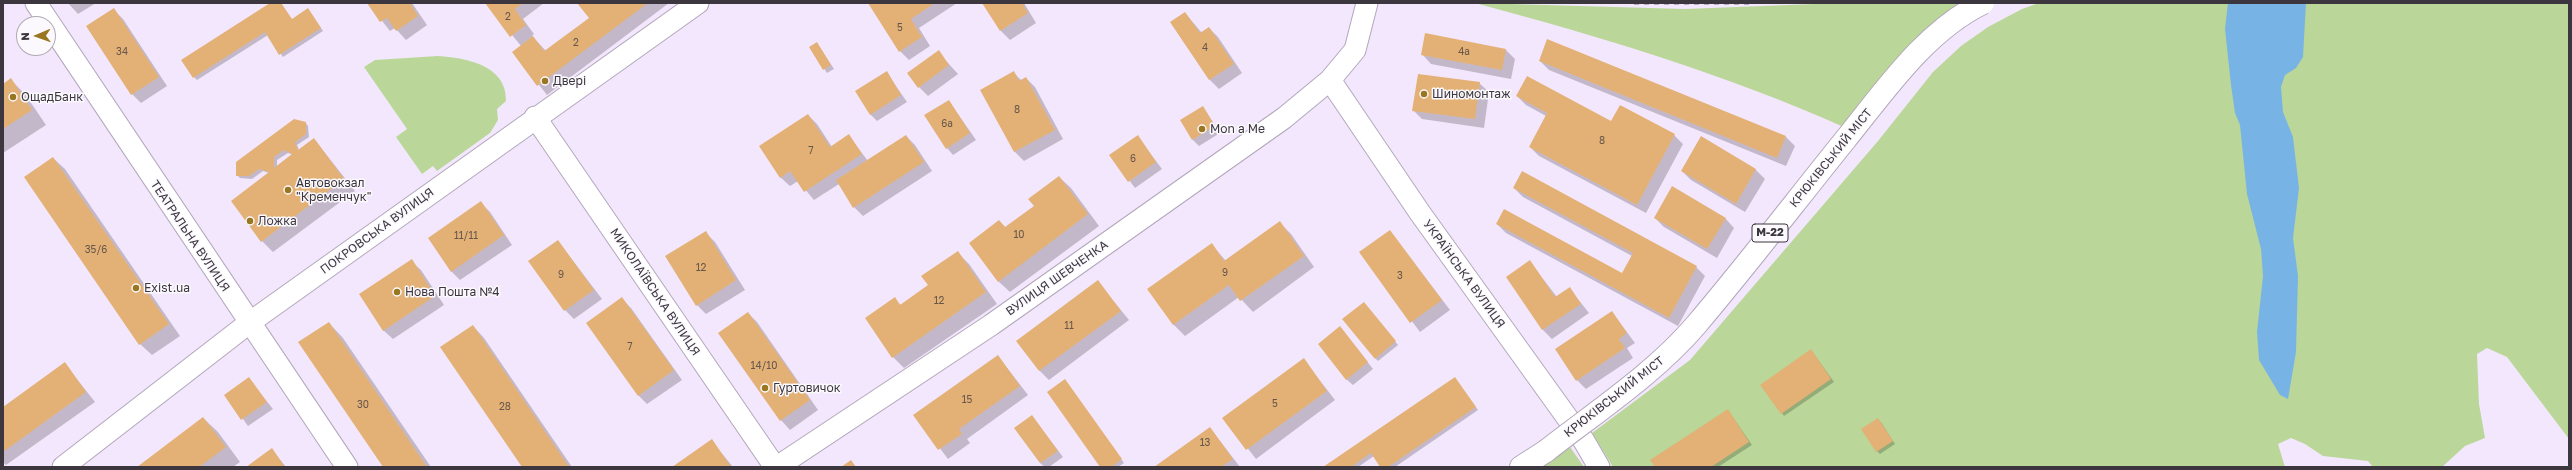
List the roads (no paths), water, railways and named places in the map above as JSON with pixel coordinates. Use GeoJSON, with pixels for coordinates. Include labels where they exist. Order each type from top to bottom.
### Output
{"type":"FeatureCollection","features":[{"type":"Feature","properties":{"kind":"highway","name":"КРЮКІВСЬКИЙ МІСТ"},"geometry":{"type":"LineString","coordinates":[[1521,467],[1546,451],[1657,364],[1676,347],[1712,305],[1891,82],[1937,36],[1983,3]]}},
{"type":"Feature","properties":{"kind":"street","name":"ТЕАТРАЛЬНА ВУЛИЦЯ"},"geometry":{"type":"LineString","coordinates":[[36,3],[249,323],[347,467]]}},
{"type":"Feature","properties":{"kind":"street","name":"ПОКРОВСЬКА ВУЛИЦЯ"},"geometry":{"type":"LineString","coordinates":[[63,467],[249,323],[698,3]]}},
{"type":"Feature","properties":{"kind":"street","name":"ВУЛИЦЯ ШЕВЧЕНКА"},"geometry":{"type":"LineString","coordinates":[[776,467],[991,325],[1284,118],[1330,80],[1355,50],[1367,3]]}},
{"type":"Feature","properties":{"kind":"street","name":"УКРАЇНСЬКА ВУЛИЦЯ"},"geometry":{"type":"LineString","coordinates":[[1330,80],[1420,214],[1584,441],[1599,467]]}},
{"type":"Feature","properties":{"kind":"street","name":"МИКОЛАЇВСЬКА ВУЛИЦЯ"},"geometry":{"type":"LineString","coordinates":[[535,118],[776,467]]}},
{"type":"Feature","properties":{"kind":"water"},"geometry":{"type":"Polygon","coordinates":[[[2228,3],[2306,3],[2303,57],[2296,68],[2285,75],[2281,87],[2283,112],[2293,137],[2299,188],[2293,238],[2298,276],[2296,352],[2288,399],[2280,395],[2259,360],[2257,332],[2263,276],[2261,249],[2247,194],[2240,125],[2235,113],[2231,85],[2225,29],[2228,3]]]}},
{"type":"Feature","properties":{"kind":"railway"},"geometry":{"type":"LineString","coordinates":[[1634,3],[1752,3]]}},
{"type":"Feature","properties":{"kind":"place","name":"Двері"},"geometry":{"type":"Point","coordinates":[545,81]}},
{"type":"Feature","properties":{"kind":"place","name":"Шиномонтаж"},"geometry":{"type":"Point","coordinates":[1424,94]}},
{"type":"Feature","properties":{"kind":"place","name":"ОщадБанк"},"geometry":{"type":"Point","coordinates":[13,97]}},
{"type":"Feature","properties":{"kind":"place","name":"Mon a Me"},"geometry":{"type":"Point","coordinates":[1202,129]}},
{"type":"Feature","properties":{"kind":"place","name":"Автовокзал \"Кременчук\""},"geometry":{"type":"Point","coordinates":[288,190]}},
{"type":"Feature","properties":{"kind":"place","name":"Ложка"},"geometry":{"type":"Point","coordinates":[250,221]}},
{"type":"Feature","properties":{"kind":"place","name":"Exist.ua"},"geometry":{"type":"Point","coordinates":[136,288]}},
{"type":"Feature","properties":{"kind":"place","name":"Нова Пошта №4"},"geometry":{"type":"Point","coordinates":[397,292]}},
{"type":"Feature","properties":{"kind":"place","name":"Гуртовичок"},"geometry":{"type":"Point","coordinates":[765,388]}}]}
